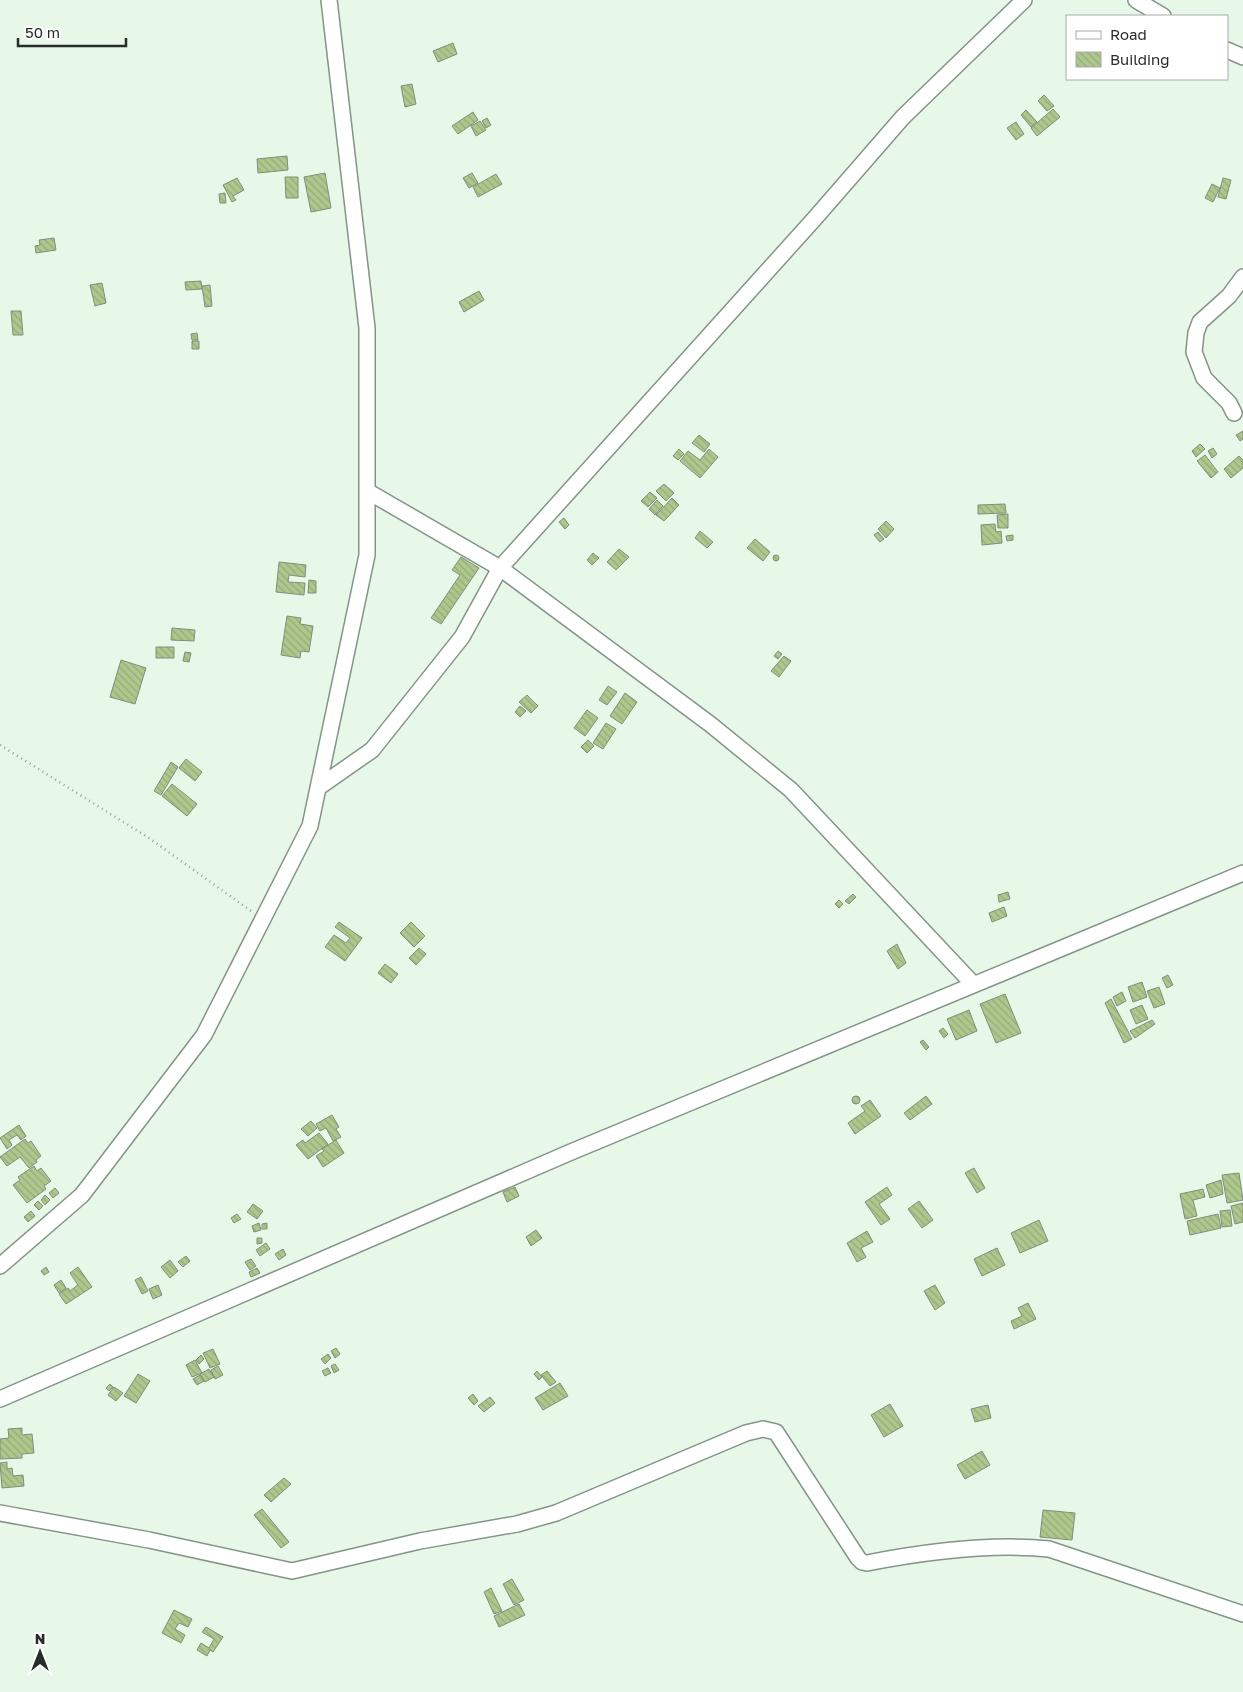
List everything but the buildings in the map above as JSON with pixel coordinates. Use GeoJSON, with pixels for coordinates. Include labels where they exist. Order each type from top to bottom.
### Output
{"type":"FeatureCollection","features":[{"type":"Feature","properties":{"kind":"street"},"geometry":{"type":"LineString","coordinates":[[0,1266],[82,1195],[204,1035],[310,826],[367,555],[367,328],[329,0]]}},
{"type":"Feature","properties":{"kind":"street"},"geometry":{"type":"LineString","coordinates":[[319,787],[372,750],[462,637],[500,568],[816,217],[903,117],[1024,0]]}},
{"type":"Feature","properties":{"kind":"street"},"geometry":{"type":"LineString","coordinates":[[1136,0],[1161,15]]}},
{"type":"Feature","properties":{"kind":"street"},"geometry":{"type":"LineString","coordinates":[[1228,50],[1243,58]]}},
{"type":"Feature","properties":{"kind":"street"},"geometry":{"type":"LineString","coordinates":[[1234,413],[1229,403],[1204,378],[1194,352],[1196,333],[1200,322],[1229,296],[1243,277]]}},
{"type":"Feature","properties":{"kind":"street"},"geometry":{"type":"LineString","coordinates":[[367,491],[500,568],[710,724],[792,790],[973,984]]}},
{"type":"Feature","properties":{"kind":"street"},"geometry":{"type":"LineString","coordinates":[[0,1399],[571,1152],[1243,873]]}},
{"type":"Feature","properties":{"kind":"street"},"geometry":{"type":"LineString","coordinates":[[0,1513],[149,1540],[292,1571],[420,1541],[517,1524],[556,1513],[746,1433],[763,1429],[776,1432],[862,1562],[867,1563],[915,1554],[960,1550],[1026,1546],[1049,1549],[1243,1614]]}},
{"type":"Feature","properties":{"kind":"path"},"geometry":{"type":"LineString","coordinates":[[0,746],[149,838],[263,919]]}}]}
